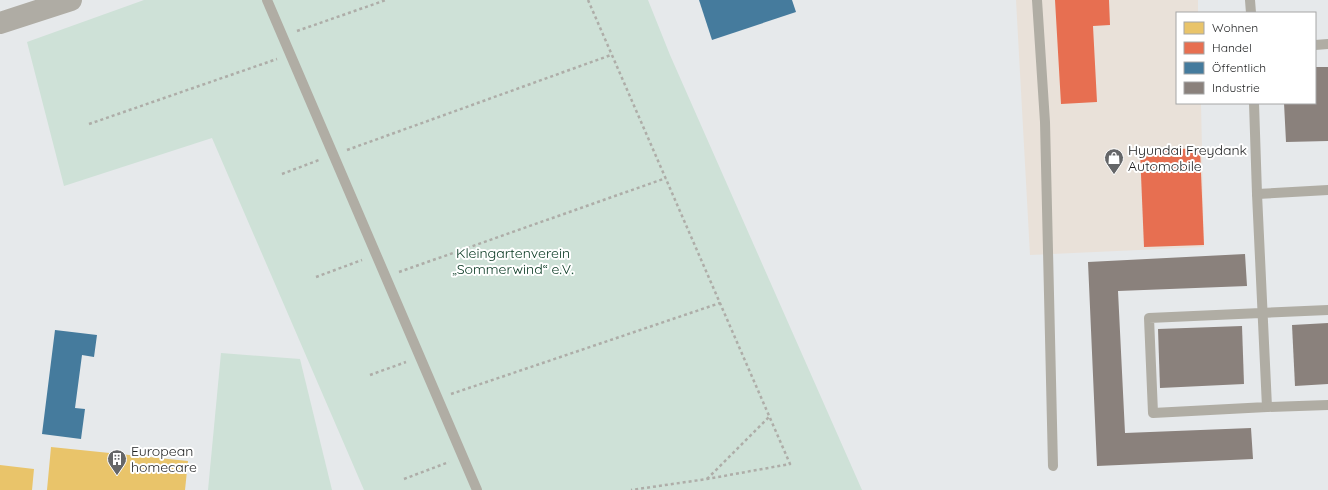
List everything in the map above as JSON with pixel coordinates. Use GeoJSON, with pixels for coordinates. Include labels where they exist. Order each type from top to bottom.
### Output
{"type":"FeatureCollection","features":[{"type":"Feature","properties":{"kind":"street"},"geometry":{"type":"LineString","coordinates":[[1,23],[70,0]]}},
{"type":"Feature","properties":{"kind":"lane"},"geometry":{"type":"LineString","coordinates":[[267,0],[477,490]]}},
{"type":"Feature","properties":{"kind":"lane"},"geometry":{"type":"LineString","coordinates":[[1037,0],[1045,122],[1053,466]]}},
{"type":"Feature","properties":{"kind":"lane"},"geometry":{"type":"LineString","coordinates":[[1250,0],[1251,12]]}},
{"type":"Feature","properties":{"kind":"lane"},"geometry":{"type":"LineString","coordinates":[[1316,45],[1328,44]]}},
{"type":"Feature","properties":{"kind":"lane"},"geometry":{"type":"LineString","coordinates":[[1254,104],[1267,407]]}},
{"type":"Feature","properties":{"kind":"lane"},"geometry":{"type":"LineString","coordinates":[[1257,194],[1328,190]]}},
{"type":"Feature","properties":{"kind":"lane"},"geometry":{"type":"LineString","coordinates":[[1328,310],[1149,318],[1154,413],[1328,405]]}},
{"type":"Feature","properties":{"kind":"path"},"geometry":{"type":"LineString","coordinates":[[283,36],[386,0]]}},
{"type":"Feature","properties":{"kind":"path"},"geometry":{"type":"LineString","coordinates":[[588,0],[790,464],[707,479],[631,490]]}},
{"type":"Feature","properties":{"kind":"path"},"geometry":{"type":"LineString","coordinates":[[89,124],[291,54]]}},
{"type":"Feature","properties":{"kind":"path"},"geometry":{"type":"LineString","coordinates":[[282,174],[611,55]]}},
{"type":"Feature","properties":{"kind":"path"},"geometry":{"type":"LineString","coordinates":[[386,277],[666,178]]}},
{"type":"Feature","properties":{"kind":"path"},"geometry":{"type":"LineString","coordinates":[[316,277],[376,255]]}},
{"type":"Feature","properties":{"kind":"path"},"geometry":{"type":"LineString","coordinates":[[438,399],[720,303]]}},
{"type":"Feature","properties":{"kind":"path"},"geometry":{"type":"LineString","coordinates":[[370,375],[420,357]]}},
{"type":"Feature","properties":{"kind":"path"},"geometry":{"type":"LineString","coordinates":[[707,479],[769,417]]}},
{"type":"Feature","properties":{"kind":"path"},"geometry":{"type":"LineString","coordinates":[[404,479],[462,457]]}},
{"type":"Feature","properties":{"kind":"shaded area","name":"Hyundai Freydank Automobile"},"geometry":{"type":"Polygon","coordinates":[[[1016,0],[1198,0],[1198,12],[1176,12],[1176,104],[1201,104],[1204,247],[1030,255],[1016,0]]]}},
{"type":"Feature","properties":{"kind":"green space","name":"Kleingartenverein „Sommerwind“ e.V."},"geometry":{"type":"Polygon","coordinates":[[[144,0],[648,0],[670,55],[862,490],[364,490],[212,138],[64,186],[27,42],[144,0]]]}},
{"type":"Feature","properties":{"kind":"green space"},"geometry":{"type":"Polygon","coordinates":[[[221,353],[300,359],[332,490],[208,490],[221,353]]]}},
{"type":"Feature","properties":{"kind":"building: Wohnen","name":"European homecare"},"geometry":{"type":"Polygon","coordinates":[[[51,447],[188,461],[185,490],[47,490],[51,447]]]}},
{"type":"Feature","properties":{"kind":"building: Wohnen"},"geometry":{"type":"Polygon","coordinates":[[[0,465],[34,469],[32,490],[0,490],[0,465]]]}},
{"type":"Feature","properties":{"kind":"building: Handel"},"geometry":{"type":"Polygon","coordinates":[[[1055,0],[1109,0],[1110,25],[1093,26],[1097,102],[1061,104],[1055,0]]]}},
{"type":"Feature","properties":{"kind":"building: Handel"},"geometry":{"type":"Polygon","coordinates":[[[1200,148],[1204,245],[1144,247],[1140,151],[1200,148]]]}},
{"type":"Feature","properties":{"kind":"building: Öffentlich"},"geometry":{"type":"Polygon","coordinates":[[[699,0],[792,0],[796,12],[712,40],[699,0]]]}},
{"type":"Feature","properties":{"kind":"building: Öffentlich"},"geometry":{"type":"Polygon","coordinates":[[[55,330],[97,335],[94,357],[82,355],[75,408],[85,409],[81,439],[42,434],[55,330]]]}},
{"type":"Feature","properties":{"kind":"building: Industrie"},"geometry":{"type":"Polygon","coordinates":[[[1316,67],[1328,67],[1328,141],[1286,142],[1284,104],[1316,104],[1316,67]]]}},
{"type":"Feature","properties":{"kind":"building: Industrie"},"geometry":{"type":"Polygon","coordinates":[[[1245,254],[1247,286],[1118,291],[1125,433],[1251,428],[1253,459],[1097,466],[1088,262],[1245,254]]]}},
{"type":"Feature","properties":{"kind":"building: Industrie"},"geometry":{"type":"Polygon","coordinates":[[[1328,323],[1328,384],[1295,386],[1292,325],[1328,323]]]}},
{"type":"Feature","properties":{"kind":"building: Industrie"},"geometry":{"type":"Polygon","coordinates":[[[1242,326],[1244,384],[1160,388],[1158,329],[1242,326]]]}},
{"type":"Feature","properties":{"kind":"place","name":"Hyundai Freydank Automobile"},"geometry":{"type":"Point","coordinates":[1114,175]}},
{"type":"Feature","properties":{"kind":"place","name":"European homecare"},"geometry":{"type":"Point","coordinates":[117,476]}}]}
